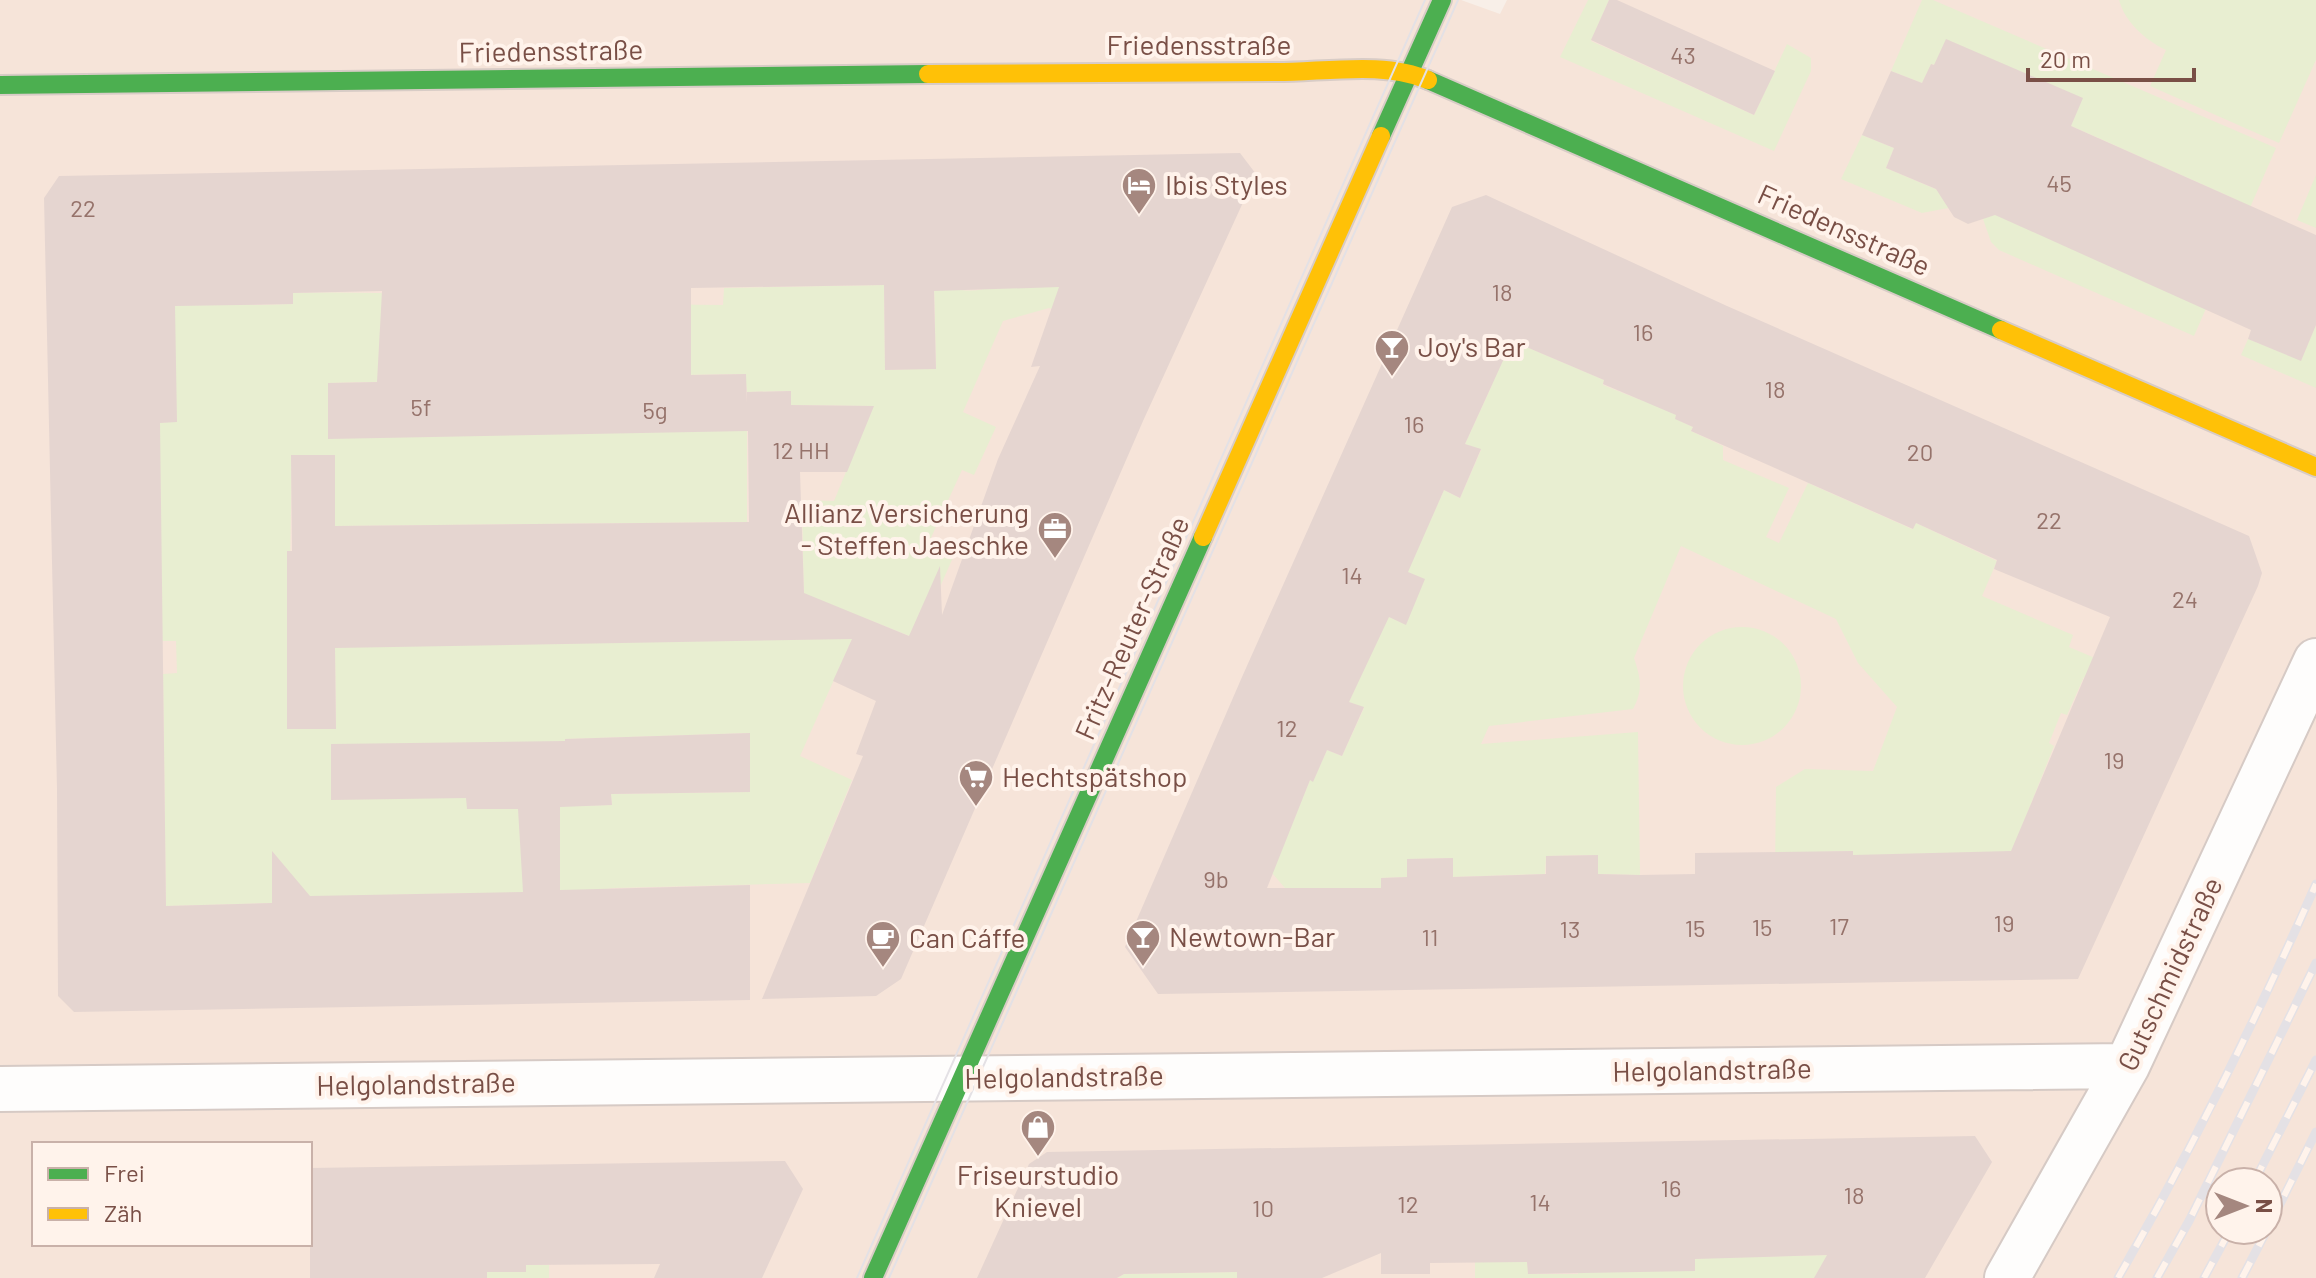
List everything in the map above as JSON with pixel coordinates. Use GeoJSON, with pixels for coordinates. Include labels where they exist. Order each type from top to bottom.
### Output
{"type":"FeatureCollection","features":[{"type":"Feature","properties":{"kind":"street","name":"Fritz-Reuter-Straße"},"geometry":{"type":"LineString","coordinates":[[873,1278],[1442,0]]}},
{"type":"Feature","properties":{"kind":"street","name":"Friedensstraße"},"geometry":{"type":"LineString","coordinates":[[0,85],[1394,69],[1410,72],[2316,467]]}},
{"type":"Feature","properties":{"kind":"street","name":"Gutschmidstraße"},"geometry":{"type":"LineString","coordinates":[[2007,1278],[2127,1066],[2316,661]]}},
{"type":"Feature","properties":{"kind":"street","name":"Helgolandstraße"},"geometry":{"type":"LineString","coordinates":[[0,1089],[2127,1066]]}},
{"type":"Feature","properties":{"kind":"shaded area"},"geometry":{"type":"Polygon","coordinates":[[[0,0],[1461,0],[1500,14],[1507,0],[2316,0],[2316,1278],[0,1278],[0,0]]]}},
{"type":"Feature","properties":{"kind":"green space"},"geometry":{"type":"Polygon","coordinates":[[[1588,0],[1609,0],[1591,41],[1754,115],[1787,44],[1811,58],[1811,71],[1774,151],[1560,57],[1588,0]]]}},
{"type":"Feature","properties":{"kind":"green space"},"geometry":{"type":"Polygon","coordinates":[[[1922,0],[1933,0],[2276,148],[2194,336],[1999,250],[1991,242],[1983,219],[1986,211],[2235,199],[1932,64],[1922,83],[1891,71],[1922,0]]]}},
{"type":"Feature","properties":{"kind":"green space"},"geometry":{"type":"Polygon","coordinates":[[[2119,0],[2316,0],[2316,60],[2279,143],[2150,86],[2166,50],[2137,30],[2119,0]]]}},
{"type":"Feature","properties":{"kind":"green space"},"geometry":{"type":"Polygon","coordinates":[[[1862,135],[1894,148],[1886,168],[1952,196],[1948,208],[1922,213],[1841,179],[1862,135]]]}},
{"type":"Feature","properties":{"kind":"green space"},"geometry":{"type":"Polygon","coordinates":[[[2316,175],[2316,228],[2297,220],[2316,175]]]}},
{"type":"Feature","properties":{"kind":"green space"},"geometry":{"type":"Polygon","coordinates":[[[1044,257],[1077,315],[1049,308],[1003,321],[963,412],[996,427],[974,475],[962,470],[929,542],[955,553],[917,639],[862,617],[800,756],[852,780],[810,883],[614,888],[524,899],[466,893],[303,897],[280,881],[272,885],[272,903],[166,906],[163,674],[177,673],[176,641],[162,641],[159,423],[177,421],[158,277],[254,305],[292,304],[293,293],[347,293],[723,305],[724,288],[884,285],[885,370],[936,368],[934,282],[951,288],[979,290],[1004,281],[1044,257]],[[745,374],[613,376],[747,431],[747,522],[335,526],[335,456],[292,455],[287,729],[336,728],[335,648],[804,606],[802,500],[834,501],[873,406],[791,405],[790,391],[747,392],[745,374]],[[461,380],[328,383],[328,439],[461,380]],[[750,733],[565,739],[565,806],[612,805],[611,794],[750,792],[750,733]]]}},
{"type":"Feature","properties":{"kind":"green space"},"geometry":{"type":"Polygon","coordinates":[[[2316,325],[2316,388],[2241,355],[2248,339],[2301,360],[2316,325]]]}},
{"type":"Feature","properties":{"kind":"green space"},"geometry":{"type":"Polygon","coordinates":[[[1521,332],[1529,348],[1604,380],[1603,385],[1678,411],[1676,419],[1693,427],[1691,431],[1723,446],[1723,460],[1789,488],[1766,537],[1779,543],[1808,483],[1912,529],[1916,523],[1997,561],[1982,596],[2073,635],[2069,647],[2109,664],[2100,683],[2084,677],[2067,715],[2061,713],[2049,743],[2054,746],[2021,829],[2022,851],[1853,870],[1853,851],[1819,852],[1775,873],[1776,787],[1805,769],[1873,771],[1897,707],[1858,663],[1836,619],[1681,546],[1634,658],[1640,684],[1633,709],[1489,726],[1481,744],[1638,732],[1640,875],[1594,874],[1594,855],[1546,856],[1545,874],[1453,877],[1453,858],[1408,859],[1407,877],[1381,878],[1381,888],[1285,888],[1272,873],[1310,780],[1313,781],[1327,750],[1342,756],[1364,708],[1349,702],[1387,616],[1406,624],[1407,572],[1444,490],[1460,498],[1481,450],[1465,444],[1492,385],[1499,340],[1521,332]]]}},
{"type":"Feature","properties":{"kind":"green space"},"geometry":{"type":"Polygon","coordinates":[[[1742,627],[1765,631],[1784,644],[1797,663],[1801,686],[1797,709],[1784,728],[1765,741],[1742,745],[1719,741],[1700,728],[1687,709],[1683,686],[1687,663],[1700,644],[1719,631],[1742,627]]]}},
{"type":"Feature","properties":{"kind":"green space"},"geometry":{"type":"Polygon","coordinates":[[[1833,1255],[1823,1263],[1814,1278],[1475,1278],[1475,1262],[1527,1262],[1529,1274],[1578,1274],[1579,1261],[1833,1255]]]}},
{"type":"Feature","properties":{"kind":"green space"},"geometry":{"type":"Polygon","coordinates":[[[526,1265],[549,1265],[549,1278],[487,1278],[487,1272],[525,1272],[526,1265]]]}},
{"type":"Feature","properties":{"kind":"green space"},"geometry":{"type":"Polygon","coordinates":[[[1237,1272],[1237,1278],[1117,1278],[1124,1274],[1237,1272]]]}},
{"type":"Feature","properties":{"kind":"building"},"geometry":{"type":"Polygon","coordinates":[[[1609,0],[1617,0],[1775,71],[1754,115],[1591,40],[1609,0]]]}},
{"type":"Feature","properties":{"kind":"building"},"geometry":{"type":"Polygon","coordinates":[[[1946,39],[2083,98],[2071,126],[2316,235],[2316,325],[2301,361],[2248,339],[2251,330],[1995,215],[1968,224],[1954,217],[1936,189],[1886,168],[1894,148],[1862,135],[1891,71],[1922,83],[1946,39]]]}},
{"type":"Feature","properties":{"kind":"building"},"geometry":{"type":"Polygon","coordinates":[[[1240,153],[1256,174],[1143,421],[901,979],[876,996],[762,999],[863,756],[856,754],[876,701],[833,681],[852,639],[335,648],[336,729],[287,729],[287,551],[292,551],[291,455],[335,455],[335,526],[749,522],[748,431],[328,439],[328,383],[377,382],[382,291],[293,293],[293,304],[175,306],[177,422],[160,423],[166,906],[272,903],[272,851],[310,896],[523,892],[518,809],[467,809],[466,798],[331,800],[331,744],[565,741],[750,733],[750,792],[611,794],[612,805],[560,807],[560,890],[750,885],[750,1000],[74,1012],[58,996],[57,789],[44,198],[59,176],[1240,153]],[[884,285],[691,288],[691,375],[746,374],[747,403],[747,392],[791,391],[791,405],[874,406],[847,472],[800,472],[804,593],[909,636],[940,566],[942,615],[998,459],[1040,366],[1031,367],[1059,287],[934,291],[936,369],[885,370],[884,285]]]}},
{"type":"Feature","properties":{"kind":"building"},"geometry":{"type":"Polygon","coordinates":[[[1486,195],[1727,306],[2249,536],[2262,573],[2258,586],[2078,979],[1158,994],[1125,947],[1452,207],[1486,195]],[[1512,341],[1465,444],[1481,449],[1460,498],[1444,490],[1408,572],[1425,579],[1406,625],[1389,617],[1349,702],[1364,707],[1342,756],[1327,750],[1313,782],[1310,780],[1267,888],[1381,888],[1381,878],[1407,877],[1407,859],[1453,858],[1453,877],[1546,874],[1546,856],[1598,855],[1598,874],[1640,875],[1695,874],[1695,853],[1853,851],[1853,855],[2011,851],[2110,617],[1994,569],[1997,560],[1916,523],[1913,529],[1691,431],[1693,427],[1675,419],[1676,415],[1603,384],[1604,380],[1512,341]]]}},
{"type":"Feature","properties":{"kind":"building"},"geometry":{"type":"Polygon","coordinates":[[[1975,1136],[1992,1162],[1925,1278],[1814,1278],[1827,1255],[1695,1259],[1695,1271],[1528,1274],[1527,1262],[1430,1263],[1430,1274],[1381,1274],[1381,1253],[1322,1278],[1237,1278],[1237,1272],[1124,1274],[1117,1278],[977,1278],[1029,1164],[1047,1152],[1975,1136]]]}},
{"type":"Feature","properties":{"kind":"building"},"geometry":{"type":"Polygon","coordinates":[[[785,1161],[803,1189],[762,1278],[654,1278],[660,1264],[526,1265],[526,1272],[487,1272],[487,1278],[310,1278],[312,1168],[785,1161]]]}},
{"type":"Feature","properties":{"kind":"tram line"},"geometry":{"type":"LineString","coordinates":[[857,1278],[1425,0]]}},
{"type":"Feature","properties":{"kind":"tram line"},"geometry":{"type":"LineString","coordinates":[[889,1278],[1458,0]]}},
{"type":"Feature","properties":{"kind":"railway"},"geometry":{"type":"LineString","coordinates":[[2118,1278],[2222,1084],[2316,884]]}},
{"type":"Feature","properties":{"kind":"railway"},"geometry":{"type":"LineString","coordinates":[[2157,1278],[2189,1221],[2316,963]]}},
{"type":"Feature","properties":{"kind":"railway"},"geometry":{"type":"LineString","coordinates":[[2262,1166],[2316,1060]]}},
{"type":"Feature","properties":{"kind":"railway"},"geometry":{"type":"LineString","coordinates":[[2284,1196],[2316,1132]]}},
{"type":"Feature","properties":{"kind":"railway"},"geometry":{"type":"LineString","coordinates":[[2204,1278],[2221,1246]]}},
{"type":"Feature","properties":{"kind":"railway"},"geometry":{"type":"LineString","coordinates":[[2242,1278],[2259,1246]]}},
{"type":"Feature","properties":{"kind":"traffic: fast"},"geometry":{"type":"LineString","coordinates":[[1381,136],[1442,0]]}},
{"type":"Feature","properties":{"kind":"traffic: fast"},"geometry":{"type":"LineString","coordinates":[[0,85],[928,74]]}},
{"type":"Feature","properties":{"kind":"traffic: fast"},"geometry":{"type":"LineString","coordinates":[[1428,80],[2001,330]]}},
{"type":"Feature","properties":{"kind":"traffic: fast"},"geometry":{"type":"LineString","coordinates":[[873,1278],[1203,537]]}},
{"type":"Feature","properties":{"kind":"traffic: slow"},"geometry":{"type":"LineString","coordinates":[[928,74],[1374,69],[1411,74],[1428,80]]}},
{"type":"Feature","properties":{"kind":"traffic: slow"},"geometry":{"type":"LineString","coordinates":[[1203,537],[1381,136]]}},
{"type":"Feature","properties":{"kind":"traffic: slow"},"geometry":{"type":"LineString","coordinates":[[2001,330],[2316,467]]}},
{"type":"Feature","properties":{"kind":"place","name":"Ibis Styles"},"geometry":{"type":"Point","coordinates":[1139,216]}},
{"type":"Feature","properties":{"kind":"place","name":"Joy's Bar"},"geometry":{"type":"Point","coordinates":[1392,378]}},
{"type":"Feature","properties":{"kind":"place","name":"Allianz Versicherung - Steffen Jaeschke"},"geometry":{"type":"Point","coordinates":[1055,560]}},
{"type":"Feature","properties":{"kind":"place","name":"Hechtspätshop"},"geometry":{"type":"Point","coordinates":[976,808]}},
{"type":"Feature","properties":{"kind":"place","name":"Newtown-Bar"},"geometry":{"type":"Point","coordinates":[1143,968]}},
{"type":"Feature","properties":{"kind":"place","name":"Can Cáffe"},"geometry":{"type":"Point","coordinates":[883,969]}},
{"type":"Feature","properties":{"kind":"place","name":"Friseurstudio Knievel"},"geometry":{"type":"Point","coordinates":[1038,1158]}}]}
